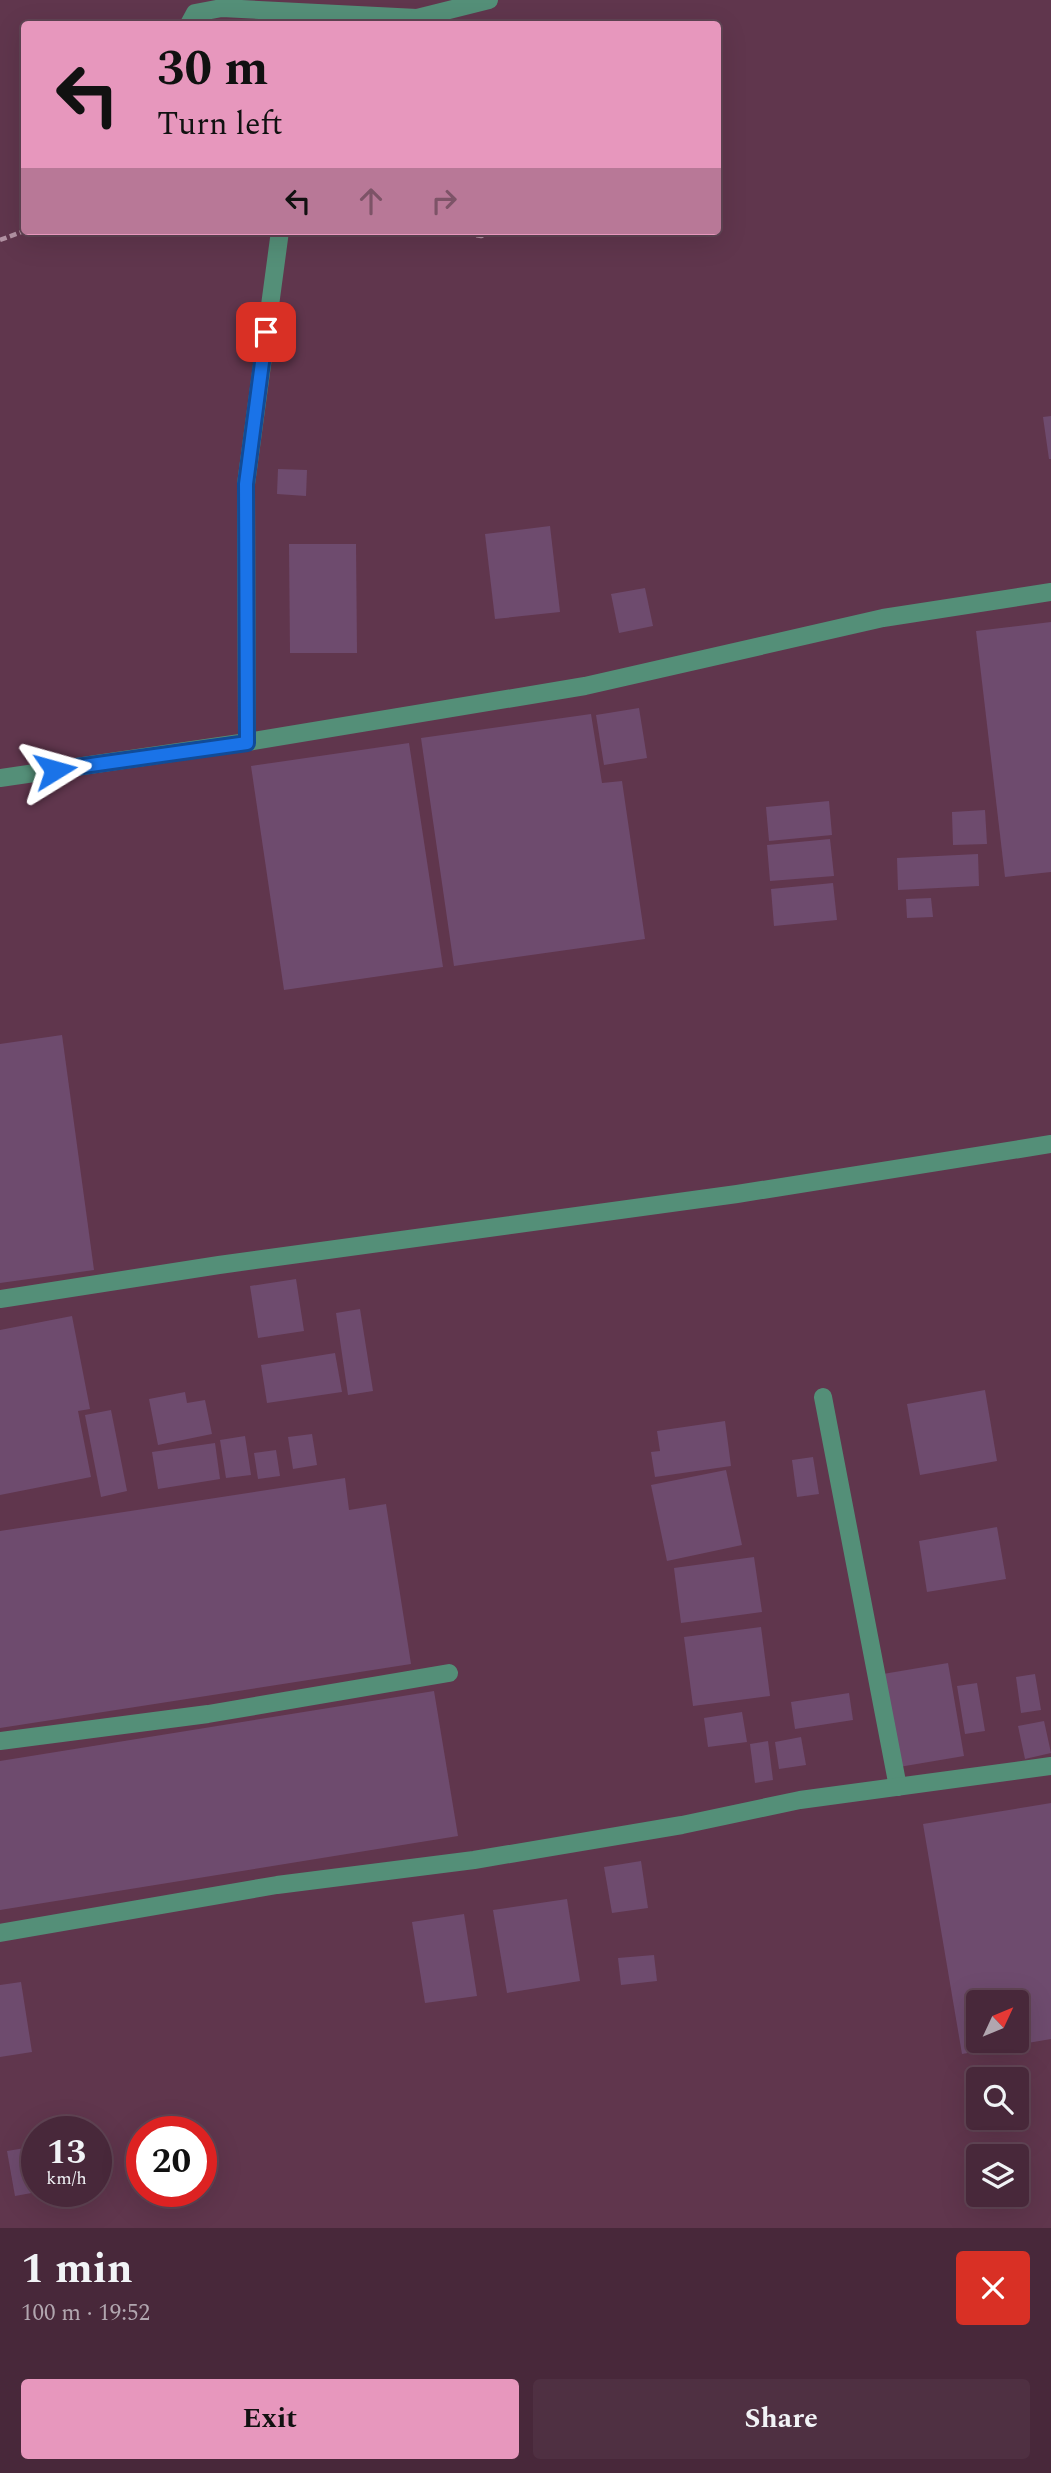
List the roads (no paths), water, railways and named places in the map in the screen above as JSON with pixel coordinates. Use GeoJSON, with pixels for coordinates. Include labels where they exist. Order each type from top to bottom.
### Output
{"type":"FeatureCollection","features":[{"type":"Feature","properties":{"kind":"street"},"geometry":{"type":"LineString","coordinates":[[191,21],[195,13],[222,8],[413,21],[489,0]]}},
{"type":"Feature","properties":{"kind":"street"},"geometry":{"type":"LineString","coordinates":[[247,743],[246,484],[279,235]]}},
{"type":"Feature","properties":{"kind":"street"},"geometry":{"type":"LineString","coordinates":[[0,778],[247,743],[585,686],[883,618],[1051,592]]}},
{"type":"Feature","properties":{"kind":"street"},"geometry":{"type":"LineString","coordinates":[[0,1299],[219,1265],[737,1194],[1051,1144]]}},
{"type":"Feature","properties":{"kind":"street"},"geometry":{"type":"LineString","coordinates":[[823,1397],[898,1787]]}},
{"type":"Feature","properties":{"kind":"street"},"geometry":{"type":"LineString","coordinates":[[0,1741],[208,1714],[449,1673]]}},
{"type":"Feature","properties":{"kind":"street"},"geometry":{"type":"LineString","coordinates":[[0,1933],[277,1885],[474,1860],[682,1825],[800,1800],[1051,1766]]}}]}
